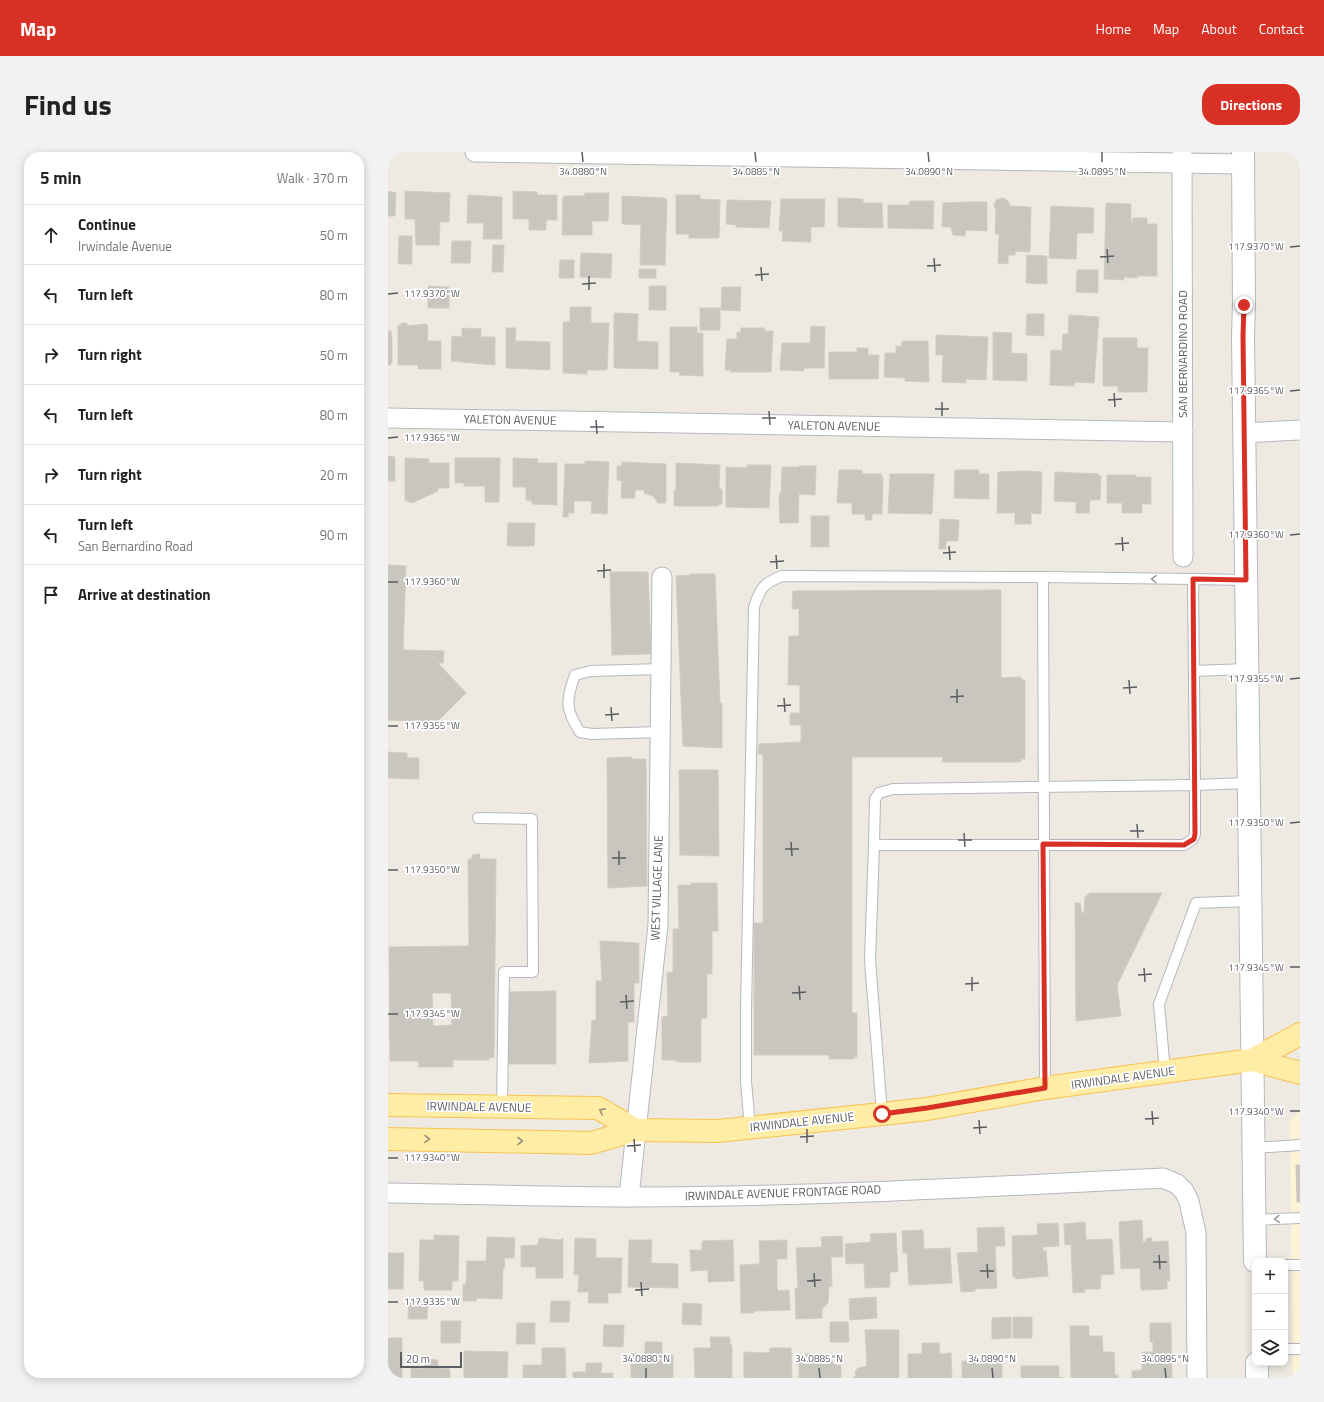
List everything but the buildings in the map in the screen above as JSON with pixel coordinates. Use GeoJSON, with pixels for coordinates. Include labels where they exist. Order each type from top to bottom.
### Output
{"type":"FeatureCollection","features":[{"type":"Feature","properties":{"kind":"main road"},"geometry":{"type":"LineString","coordinates":[[1243,158],[1243,336],[1249,901],[1255,1258]]}},
{"type":"Feature","properties":{"kind":"main road","name":"IRWINDALE AVENUE"},"geometry":{"type":"LineString","coordinates":[[388,1139],[591,1143],[636,1130],[718,1131],[882,1114],[1045,1088],[1252,1060],[1300,1034]]}},
{"type":"Feature","properties":{"kind":"main road","name":"IRWINDALE AVENUE"},"geometry":{"type":"LineString","coordinates":[[1252,1060],[1300,1073]]}},
{"type":"Feature","properties":{"kind":"main road","name":"IRWINDALE AVENUE"},"geometry":{"type":"LineString","coordinates":[[388,1105],[598,1108],[636,1130]]}},
{"type":"Feature","properties":{"kind":"main road"},"geometry":{"type":"LineString","coordinates":[[1257,1366],[1257,1378]]}},
{"type":"Feature","properties":{"kind":"street"},"geometry":{"type":"LineString","coordinates":[[475,152],[1243,158]]}},
{"type":"Feature","properties":{"kind":"street","name":"SAN BERNARDINO ROAD"},"geometry":{"type":"LineString","coordinates":[[1182,158],[1183,557]]}},
{"type":"Feature","properties":{"kind":"street","name":"YALETON AVENUE"},"geometry":{"type":"LineString","coordinates":[[388,418],[1183,432]]}},
{"type":"Feature","properties":{"kind":"street"},"geometry":{"type":"LineString","coordinates":[[1244,433],[1300,430]]}},
{"type":"Feature","properties":{"kind":"street","name":"WEST VILLAGE LANE"},"geometry":{"type":"LineString","coordinates":[[629,1197],[658,925],[662,577]]}},
{"type":"Feature","properties":{"kind":"street","name":"IRWINDALE AVENUE FRONTAGE ROAD"},"geometry":{"type":"LineString","coordinates":[[388,1192],[629,1197],[832,1193],[1163,1178],[1177,1184],[1189,1201],[1196,1233],[1197,1378]]}},
{"type":"Feature","properties":{"kind":"lane"},"geometry":{"type":"LineString","coordinates":[[750,1128],[746,1081],[746,1010],[754,607],[758,593],[768,582],[782,576],[1043,577],[1246,580]]}},
{"type":"Feature","properties":{"kind":"lane"},"geometry":{"type":"LineString","coordinates":[[1043,577],[1045,1088]]}},
{"type":"Feature","properties":{"kind":"lane"},"geometry":{"type":"LineString","coordinates":[[874,845],[1184,845],[1190,843],[1195,834],[1193,579]]}},
{"type":"Feature","properties":{"kind":"lane"},"geometry":{"type":"LineString","coordinates":[[1194,672],[1247,669]]}},
{"type":"Feature","properties":{"kind":"lane"},"geometry":{"type":"LineString","coordinates":[[660,732],[592,734],[580,732],[570,718],[568,692],[575,674],[591,670],[661,670]]}},
{"type":"Feature","properties":{"kind":"lane"},"geometry":{"type":"LineString","coordinates":[[882,1114],[870,960],[875,799],[879,793],[885,791],[1043,786],[1195,785],[1248,783]]}},
{"type":"Feature","properties":{"kind":"lane"},"geometry":{"type":"LineString","coordinates":[[478,818],[532,819],[533,972],[504,972],[502,1107]]}},
{"type":"Feature","properties":{"kind":"lane"},"geometry":{"type":"LineString","coordinates":[[1165,1072],[1159,1004],[1196,903],[1249,901]]}},
{"type":"Feature","properties":{"kind":"lane"},"geometry":{"type":"LineString","coordinates":[[1253,1148],[1300,1145]]}},
{"type":"Feature","properties":{"kind":"lane"},"geometry":{"type":"LineString","coordinates":[[1254,1220],[1300,1218]]}},
{"type":"Feature","properties":{"kind":"lane"},"geometry":{"type":"LineString","coordinates":[[1288,1265],[1300,1265]]}},
{"type":"Feature","properties":{"kind":"lane"},"geometry":{"type":"LineString","coordinates":[[1288,1349],[1300,1349]]}},
{"type":"Feature","properties":{"kind":"shaded area"},"geometry":{"type":"Polygon","coordinates":[[[1300,1111],[1300,1378],[1293,1378],[1290,1121],[1300,1111]]]}},
{"type":"Feature","properties":{"kind":"route"},"geometry":{"type":"LineString","coordinates":[[882,1114],[1045,1088],[1043,844],[1184,845],[1190,843],[1194,839],[1195,734],[1193,579],[1246,580],[1243,336],[1244,305]]}}]}
